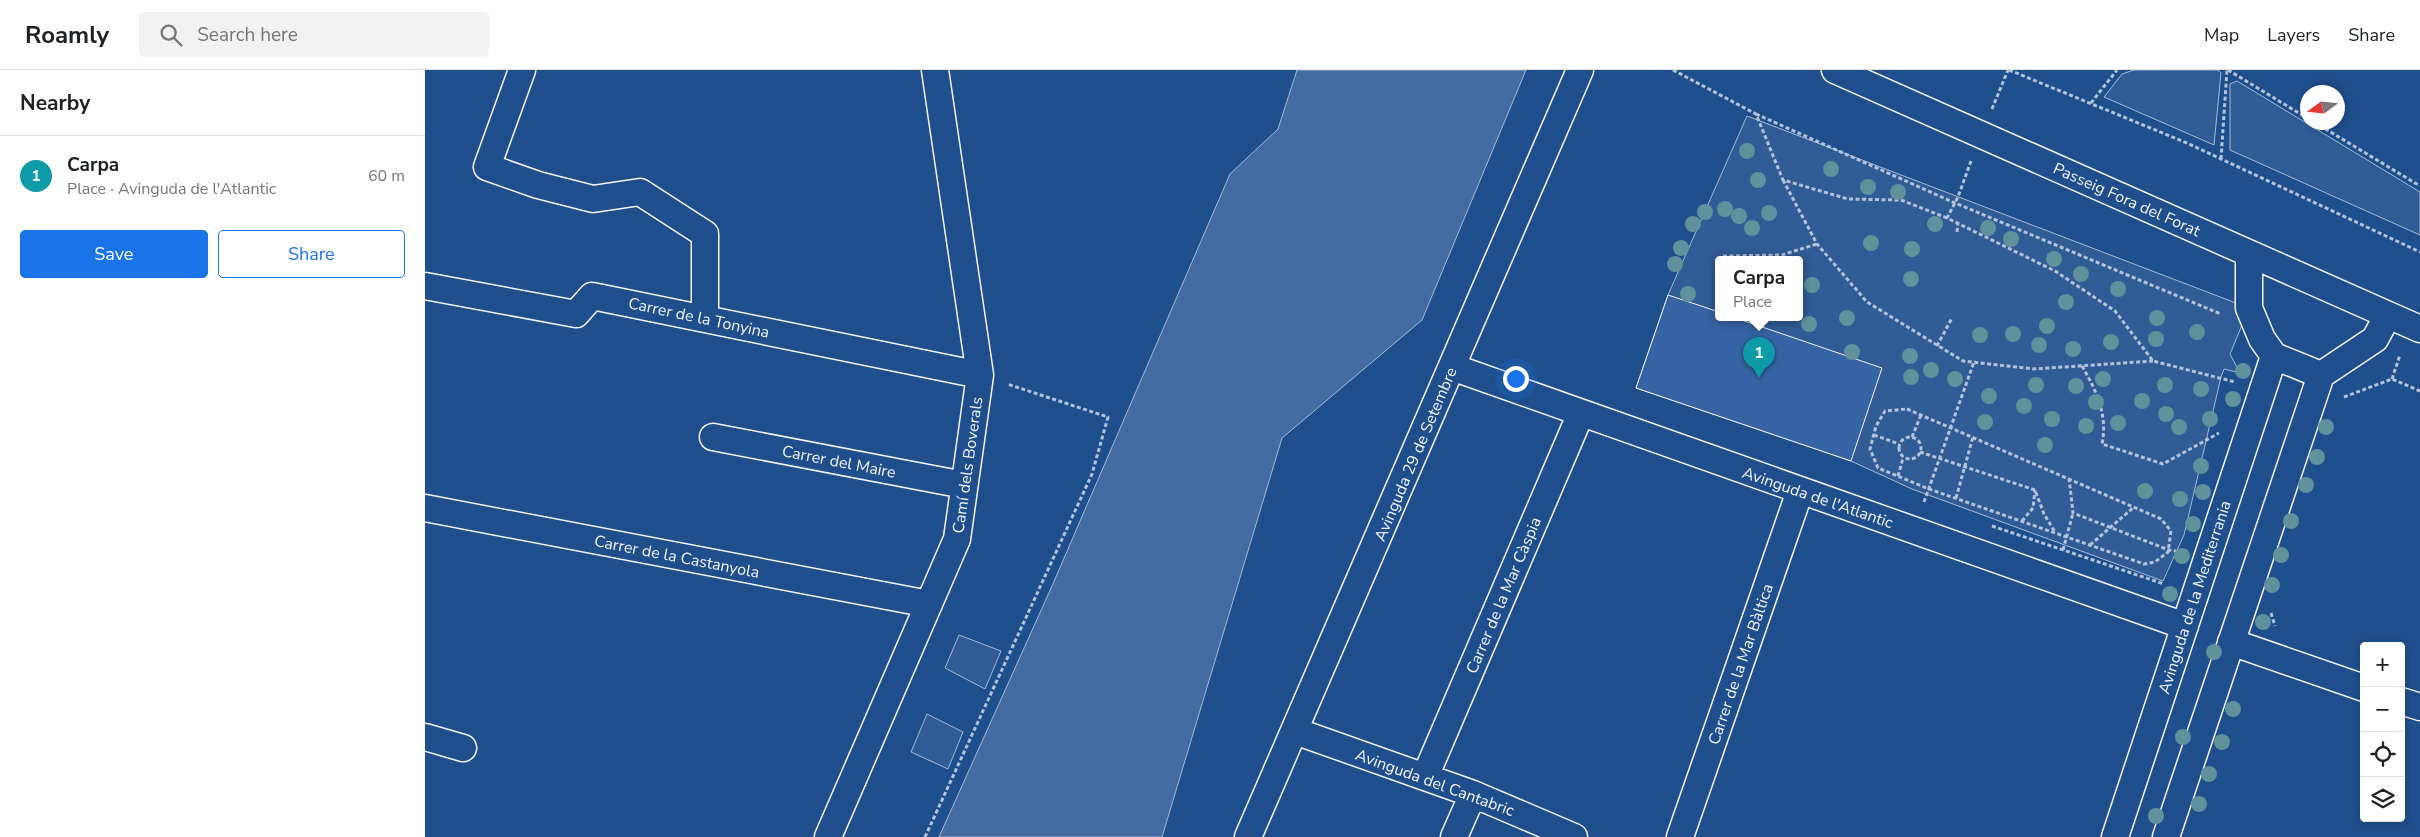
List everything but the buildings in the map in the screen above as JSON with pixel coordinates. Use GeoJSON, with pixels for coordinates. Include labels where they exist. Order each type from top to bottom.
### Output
{"type":"FeatureCollection","features":[{"type":"Feature","properties":{"kind":"street"},"geometry":{"type":"LineString","coordinates":[[522,70],[487,167],[538,185],[593,199],[640,192],[705,234],[705,319]]}},
{"type":"Feature","properties":{"kind":"street","name":"Camí dels Boverals"},"geometry":{"type":"LineString","coordinates":[[828,837],[957,539],[965,485],[980,376],[935,70]]}},
{"type":"Feature","properties":{"kind":"street","name":"Avinguda 29 de Setembre"},"geometry":{"type":"LineString","coordinates":[[1248,837],[1580,70]]}},
{"type":"Feature","properties":{"kind":"street","name":"Passeig Fora del Forat"},"geometry":{"type":"LineString","coordinates":[[1835,70],[2420,329]]}},
{"type":"Feature","properties":{"kind":"street"},"geometry":{"type":"LineString","coordinates":[[2249,254],[2249,308],[2262,340],[2274,356],[2321,375]]}},
{"type":"Feature","properties":{"kind":"street","name":"Carrer de la Tonyina"},"geometry":{"type":"LineString","coordinates":[[425,286],[576,314],[592,296],[980,376]]}},
{"type":"Feature","properties":{"kind":"street"},"geometry":{"type":"LineString","coordinates":[[2166,837],[2321,375],[2375,339],[2388,315]]}},
{"type":"Feature","properties":{"kind":"street","name":"Avinguda de la Mediterrania"},"geometry":{"type":"LineString","coordinates":[[2115,837],[2274,356]]}},
{"type":"Feature","properties":{"kind":"street","name":"Avinguda de l'Atlantic"},"geometry":{"type":"LineString","coordinates":[[1452,367],[2185,626]]}},
{"type":"Feature","properties":{"kind":"street","name":"Carrer de la Mar Càspia"},"geometry":{"type":"LineString","coordinates":[[1425,777],[1581,413]]}},
{"type":"Feature","properties":{"kind":"street","name":"Carrer del Maire"},"geometry":{"type":"LineString","coordinates":[[713,437],[965,485]]}},
{"type":"Feature","properties":{"kind":"street","name":"Carrer de la Mar Bàltica"},"geometry":{"type":"LineString","coordinates":[[1680,837],[1800,491]]}},
{"type":"Feature","properties":{"kind":"street","name":"Carrer de la Castanyola"},"geometry":{"type":"LineString","coordinates":[[425,508],[929,604]]}},
{"type":"Feature","properties":{"kind":"street"},"geometry":{"type":"LineString","coordinates":[[2231,642],[2361,687]]}},
{"type":"Feature","properties":{"kind":"street"},"geometry":{"type":"LineString","coordinates":[[2405,702],[2420,707]]}},
{"type":"Feature","properties":{"kind":"street","name":"Avinguda del Cantabric"},"geometry":{"type":"LineString","coordinates":[[1295,731],[1473,794],[1574,837]]}},
{"type":"Feature","properties":{"kind":"street"},"geometry":{"type":"LineString","coordinates":[[425,737],[463,748]]}},
{"type":"Feature","properties":{"kind":"street"},"geometry":{"type":"LineString","coordinates":[[1454,837],[1473,794]]}},
{"type":"Feature","properties":{"kind":"path"},"geometry":{"type":"LineString","coordinates":[[1673,70],[1755,114],[1955,203],[2229,316]]}},
{"type":"Feature","properties":{"kind":"path"},"geometry":{"type":"LineString","coordinates":[[1947,218],[1955,203],[2008,70],[2221,159],[2420,252]]}},
{"type":"Feature","properties":{"kind":"path"},"geometry":{"type":"LineString","coordinates":[[2091,104],[2117,70]]}},
{"type":"Feature","properties":{"kind":"path"},"geometry":{"type":"LineString","coordinates":[[2221,159],[2227,70],[2300,114]]}},
{"type":"Feature","properties":{"kind":"path"},"geometry":{"type":"LineString","coordinates":[[1755,114],[1783,180],[1817,244],[1867,302],[1963,361],[2034,369],[2153,360],[2221,376],[2262,391]]}},
{"type":"Feature","properties":{"kind":"path"},"geometry":{"type":"LineString","coordinates":[[2327,130],[2420,186]]}},
{"type":"Feature","properties":{"kind":"path"},"geometry":{"type":"LineString","coordinates":[[1783,180],[1848,200],[1901,200],[1958,223],[2055,271],[2115,311],[2153,360]]}},
{"type":"Feature","properties":{"kind":"path"},"geometry":{"type":"LineString","coordinates":[[1957,232],[1958,223]]}},
{"type":"Feature","properties":{"kind":"path"},"geometry":{"type":"LineString","coordinates":[[1723,256],[1782,255],[1817,244]]}},
{"type":"Feature","properties":{"kind":"path"},"geometry":{"type":"LineString","coordinates":[[1937,346],[1952,318]]}},
{"type":"Feature","properties":{"kind":"path"},"geometry":{"type":"LineString","coordinates":[[1924,502],[1974,362]]}},
{"type":"Feature","properties":{"kind":"path"},"geometry":{"type":"LineString","coordinates":[[2082,366],[2097,391],[2105,430],[2102,444],[2163,464],[2223,430]]}},
{"type":"Feature","properties":{"kind":"path"},"geometry":{"type":"LineString","coordinates":[[925,837],[1092,474],[1108,417],[980,376]]}},
{"type":"Feature","properties":{"kind":"path"},"geometry":{"type":"LineString","coordinates":[[2309,410],[2392,379],[2420,391]]}},
{"type":"Feature","properties":{"kind":"path"},"geometry":{"type":"LineString","coordinates":[[1907,408],[1951,428],[2161,518],[2171,531],[2169,550],[2155,562],[2144,564],[1929,489],[1878,468],[1871,449],[1874,435],[1885,411],[1907,408]]}},
{"type":"Feature","properties":{"kind":"path"},"geometry":{"type":"LineString","coordinates":[[1913,437],[1921,415]]}},
{"type":"Feature","properties":{"kind":"path"},"geometry":{"type":"LineString","coordinates":[[1874,435],[1899,444]]}},
{"type":"Feature","properties":{"kind":"path"},"geometry":{"type":"LineString","coordinates":[[1913,437],[1920,444],[1920,452],[1914,459],[1903,458],[1898,452],[1899,444],[1904,438],[1913,437]]}},
{"type":"Feature","properties":{"kind":"path"},"geometry":{"type":"LineString","coordinates":[[1956,498],[1973,437]]}},
{"type":"Feature","properties":{"kind":"path"},"geometry":{"type":"LineString","coordinates":[[1920,452],[2035,490]]}},
{"type":"Feature","properties":{"kind":"path"},"geometry":{"type":"LineString","coordinates":[[1898,476],[1903,458]]}},
{"type":"Feature","properties":{"kind":"path"},"geometry":{"type":"LineString","coordinates":[[2063,550],[2073,513],[2069,478]]}},
{"type":"Feature","properties":{"kind":"path"},"geometry":{"type":"LineString","coordinates":[[2022,521],[2033,508],[2035,490]]}},
{"type":"Feature","properties":{"kind":"path"},"geometry":{"type":"LineString","coordinates":[[2035,490],[2044,514],[2056,532]]}},
{"type":"Feature","properties":{"kind":"path"},"geometry":{"type":"LineString","coordinates":[[2090,545],[2134,507]]}},
{"type":"Feature","properties":{"kind":"path"},"geometry":{"type":"LineString","coordinates":[[2073,513],[2169,550],[2182,552]]}},
{"type":"Feature","properties":{"kind":"shaded area"},"geometry":{"type":"Polygon","coordinates":[[[1297,70],[1526,70],[1422,320],[1282,438],[1162,837],[939,837],[1052,586],[1230,174],[1278,129],[1297,70]]]}},
{"type":"Feature","properties":{"kind":"shaded area"},"geometry":{"type":"Polygon","coordinates":[[[2134,70],[2218,70],[2221,73],[2214,145],[2104,97],[2122,74],[2134,70]]]}},
{"type":"Feature","properties":{"kind":"shaded area"},"geometry":{"type":"Polygon","coordinates":[[[2237,81],[2300,119],[2300,130],[2318,130],[2420,192],[2420,235],[2230,150],[2230,84],[2237,81]]]}},
{"type":"Feature","properties":{"kind":"shaded area"},"geometry":{"type":"Polygon","coordinates":[[[1747,116],[2249,308],[2230,354],[2240,373],[2224,369],[2221,377],[2184,535],[2163,581],[1912,489],[1851,461],[1636,388],[1668,295],[1747,116]]]}},
{"type":"Feature","properties":{"kind":"shaded area"},"geometry":{"type":"Polygon","coordinates":[[[959,635],[1001,651],[985,689],[945,668],[959,635]]]}},
{"type":"Feature","properties":{"kind":"shaded area"},"geometry":{"type":"Polygon","coordinates":[[[927,714],[963,732],[948,769],[911,752],[927,714]]]}},
{"type":"Feature","properties":{"kind":"place","name":"Carpa"},"geometry":{"type":"Point","coordinates":[1759,378]}}]}
